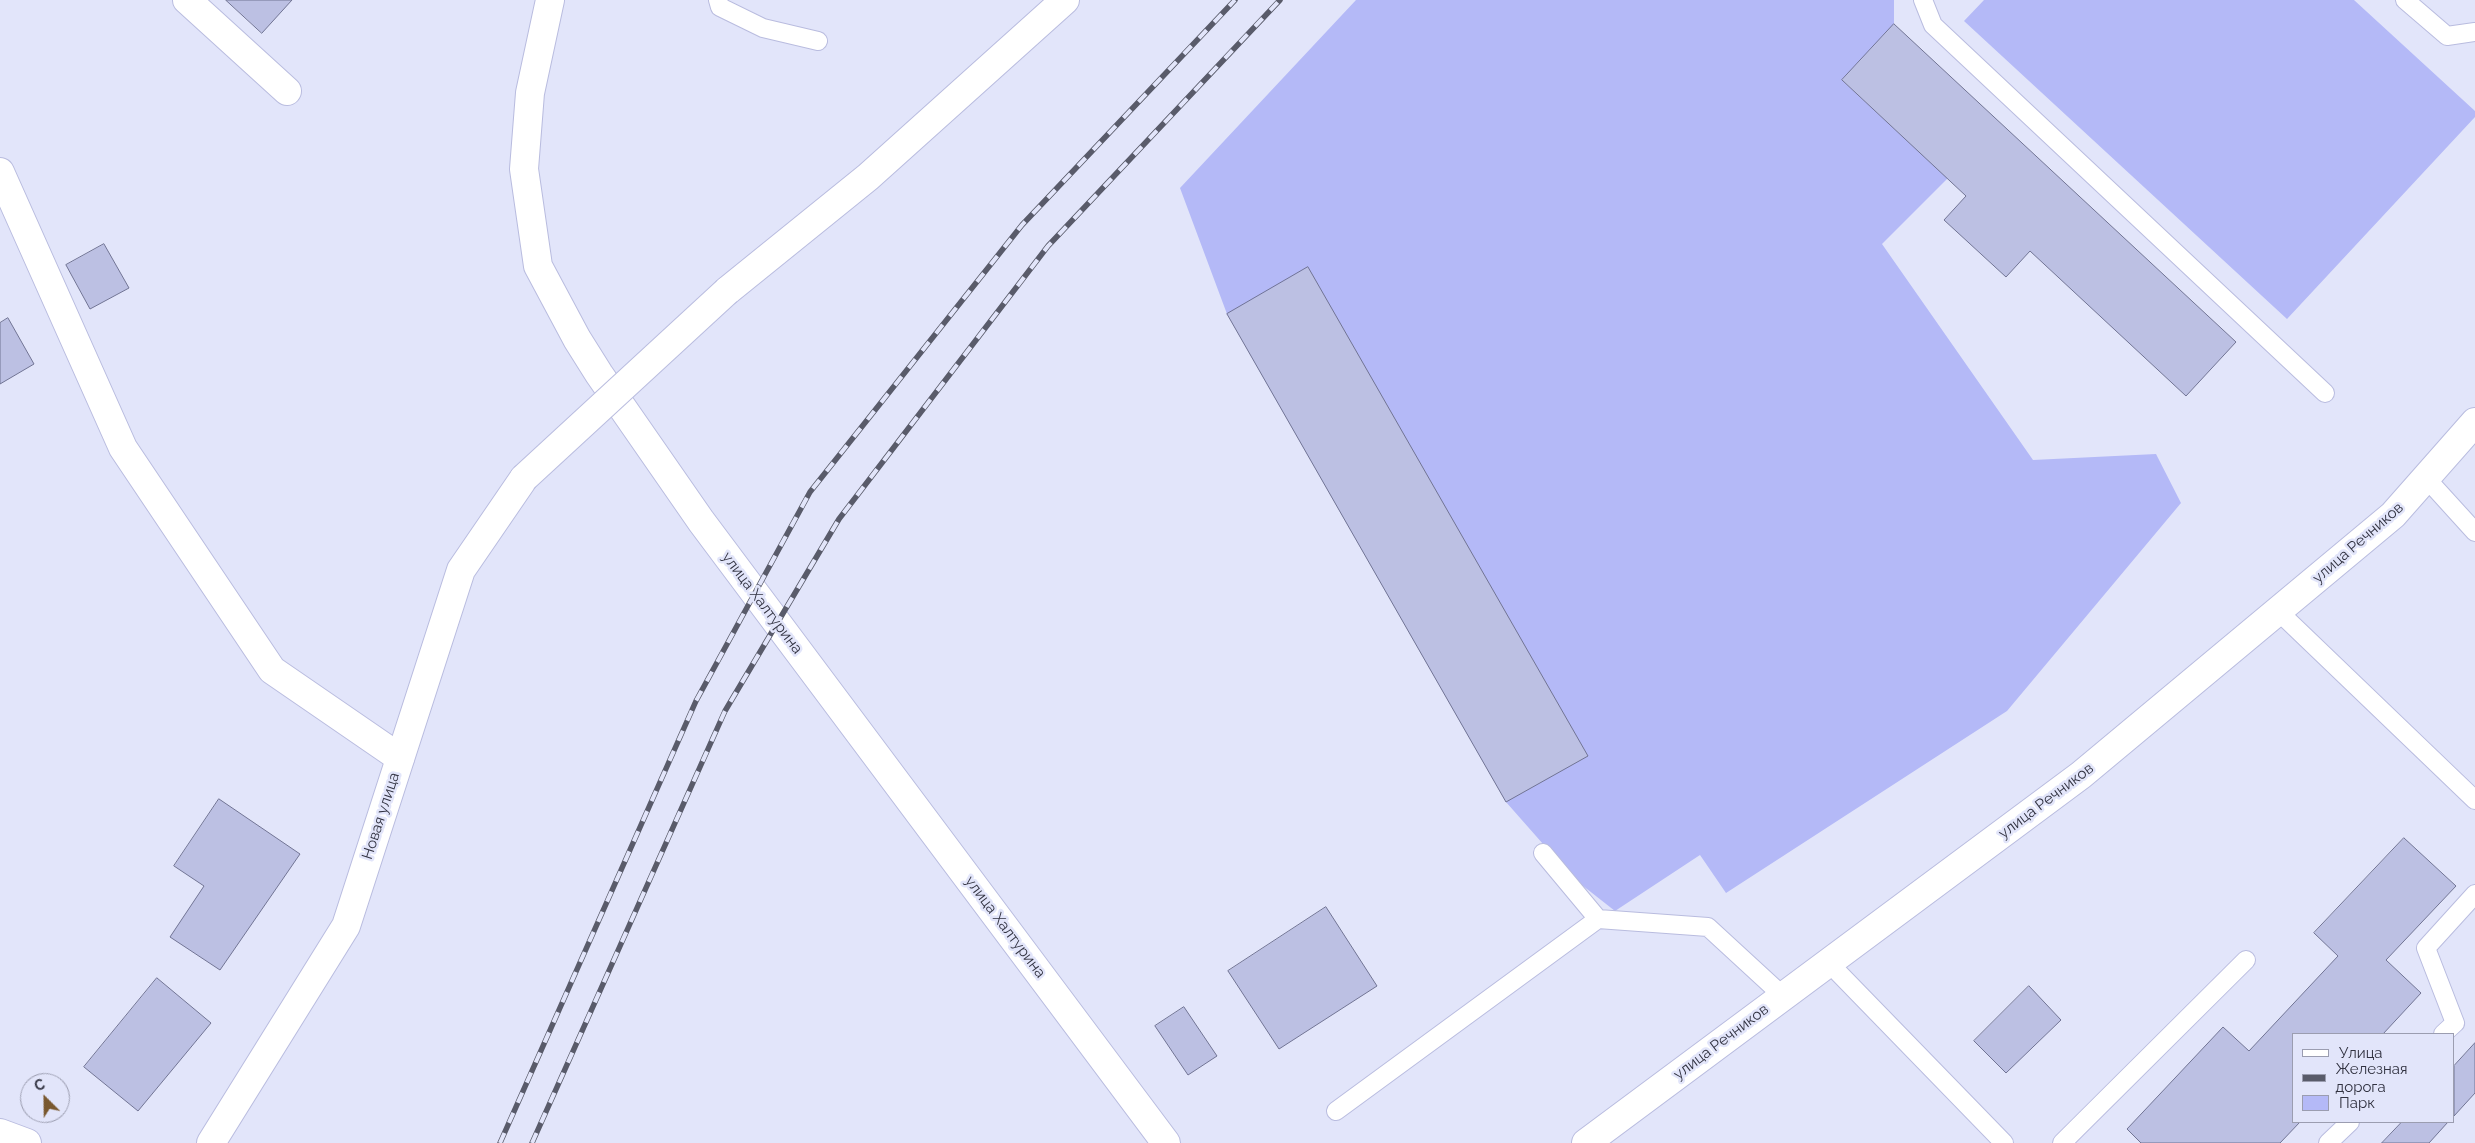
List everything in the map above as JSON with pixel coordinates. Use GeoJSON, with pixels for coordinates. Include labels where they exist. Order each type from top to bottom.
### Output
{"type":"FeatureCollection","features":[{"type":"Feature","properties":{"kind":"main road"},"geometry":{"type":"LineString","coordinates":[[187,0],[286,91]]}},
{"type":"Feature","properties":{"kind":"main road","name":"улица Халтурина"},"geometry":{"type":"LineString","coordinates":[[550,0],[530,93],[524,169],[538,266],[546,282],[599,374],[701,521],[1166,1143]]}},
{"type":"Feature","properties":{"kind":"main road","name":"Новая улица"},"geometry":{"type":"LineString","coordinates":[[211,1143],[346,926],[461,570],[524,478],[727,291],[868,177],[1065,0]]}},
{"type":"Feature","properties":{"kind":"main road"},"geometry":{"type":"LineString","coordinates":[[0,172],[124,448],[272,670],[400,758]]}},
{"type":"Feature","properties":{"kind":"main road","name":"улица Речников"},"geometry":{"type":"LineString","coordinates":[[1586,1143],[2082,775],[2394,515],[2475,422]]}},
{"type":"Feature","properties":{"kind":"main road"},"geometry":{"type":"LineString","coordinates":[[0,1133],[27,1143]]}},
{"type":"Feature","properties":{"kind":"lane"},"geometry":{"type":"LineString","coordinates":[[718,0],[720,6],[763,28],[818,41]]}},
{"type":"Feature","properties":{"kind":"lane"},"geometry":{"type":"LineString","coordinates":[[1923,0],[1933,25],[2325,393]]}},
{"type":"Feature","properties":{"kind":"lane"},"geometry":{"type":"LineString","coordinates":[[2405,0],[2446,36],[2475,32]]}},
{"type":"Feature","properties":{"kind":"lane"},"geometry":{"type":"LineString","coordinates":[[2426,478],[2475,532]]}},
{"type":"Feature","properties":{"kind":"lane"},"geometry":{"type":"LineString","coordinates":[[2278,611],[2475,800]]}},
{"type":"Feature","properties":{"kind":"lane"},"geometry":{"type":"LineString","coordinates":[[1543,853],[1598,920]]}},
{"type":"Feature","properties":{"kind":"lane"},"geometry":{"type":"LineString","coordinates":[[2444,1033],[2455,1023],[2426,948],[2475,894]]}},
{"type":"Feature","properties":{"kind":"lane"},"geometry":{"type":"LineString","coordinates":[[1336,1110],[1598,920],[1708,927],[1783,996]]}},
{"type":"Feature","properties":{"kind":"lane"},"geometry":{"type":"LineString","coordinates":[[2062,1143],[2246,960]]}},
{"type":"Feature","properties":{"kind":"lane"},"geometry":{"type":"LineString","coordinates":[[1829,963],[2004,1143]]}},
{"type":"Feature","properties":{"kind":"lane"},"geometry":{"type":"LineString","coordinates":[[2328,1143],[2349,1123]]}},
{"type":"Feature","properties":{"kind":"green space"},"geometry":{"type":"Polygon","coordinates":[[[1356,0],[1894,0],[1894,24],[1842,80],[1948,178],[1882,244],[2033,460],[2156,454],[2181,503],[2007,711],[1726,893],[1700,855],[1615,911],[1573,878],[1506,802],[1227,314],[1180,188],[1356,0]]]}},
{"type":"Feature","properties":{"kind":"green space"},"geometry":{"type":"Polygon","coordinates":[[[1984,0],[2354,0],[2475,111],[2475,117],[2287,319],[1964,21],[1984,0]]]}},
{"type":"Feature","properties":{"kind":"building"},"geometry":{"type":"Polygon","coordinates":[[[226,0],[292,0],[262,33],[226,0]]]}},
{"type":"Feature","properties":{"kind":"building"},"geometry":{"type":"Polygon","coordinates":[[[1894,24],[2236,342],[2186,396],[2030,251],[2006,277],[1944,220],[1966,196],[1842,80],[1894,24]]]}},
{"type":"Feature","properties":{"kind":"building"},"geometry":{"type":"Polygon","coordinates":[[[104,244],[129,288],[90,309],[66,265],[104,244]]]}},
{"type":"Feature","properties":{"kind":"building"},"geometry":{"type":"Polygon","coordinates":[[[1308,267],[1588,756],[1506,802],[1227,314],[1308,267]]]}},
{"type":"Feature","properties":{"kind":"building"},"geometry":{"type":"Polygon","coordinates":[[[8,318],[34,364],[0,384],[0,323],[8,318]]]}},
{"type":"Feature","properties":{"kind":"building"},"geometry":{"type":"Polygon","coordinates":[[[219,799],[300,854],[220,970],[170,937],[204,886],[174,866],[219,799]]]}},
{"type":"Feature","properties":{"kind":"building"},"geometry":{"type":"Polygon","coordinates":[[[2404,838],[2456,886],[2386,960],[2421,993],[2384,1033],[2292,1033],[2292,1123],[2299,1123],[2280,1143],[2141,1143],[2127,1129],[2223,1027],[2249,1051],[2338,956],[2314,933],[2404,838]]]}},
{"type":"Feature","properties":{"kind":"building"},"geometry":{"type":"Polygon","coordinates":[[[1326,907],[1377,986],[1279,1049],[1228,971],[1326,907]]]}},
{"type":"Feature","properties":{"kind":"building"},"geometry":{"type":"Polygon","coordinates":[[[157,978],[211,1023],[138,1111],[84,1067],[157,978]]]}},
{"type":"Feature","properties":{"kind":"building"},"geometry":{"type":"Polygon","coordinates":[[[2029,986],[2061,1020],[2006,1073],[1974,1041],[2029,986]]]}},
{"type":"Feature","properties":{"kind":"building"},"geometry":{"type":"Polygon","coordinates":[[[1184,1007],[1217,1056],[1188,1075],[1155,1026],[1184,1007]]]}},
{"type":"Feature","properties":{"kind":"building"},"geometry":{"type":"Polygon","coordinates":[[[2475,1043],[2475,1093],[2455,1115],[2455,1065],[2475,1043]]]}},
{"type":"Feature","properties":{"kind":"building"},"geometry":{"type":"Polygon","coordinates":[[[2401,1123],[2447,1123],[2429,1143],[2382,1143],[2401,1123]]]}},
{"type":"Feature","properties":{"kind":"railway"},"geometry":{"type":"LineString","coordinates":[[500,1143],[696,701],[810,492],[1022,225],[1235,0]]}},
{"type":"Feature","properties":{"kind":"railway"},"geometry":{"type":"LineString","coordinates":[[532,1143],[725,711],[839,519],[1048,246],[1280,0]]}}]}
